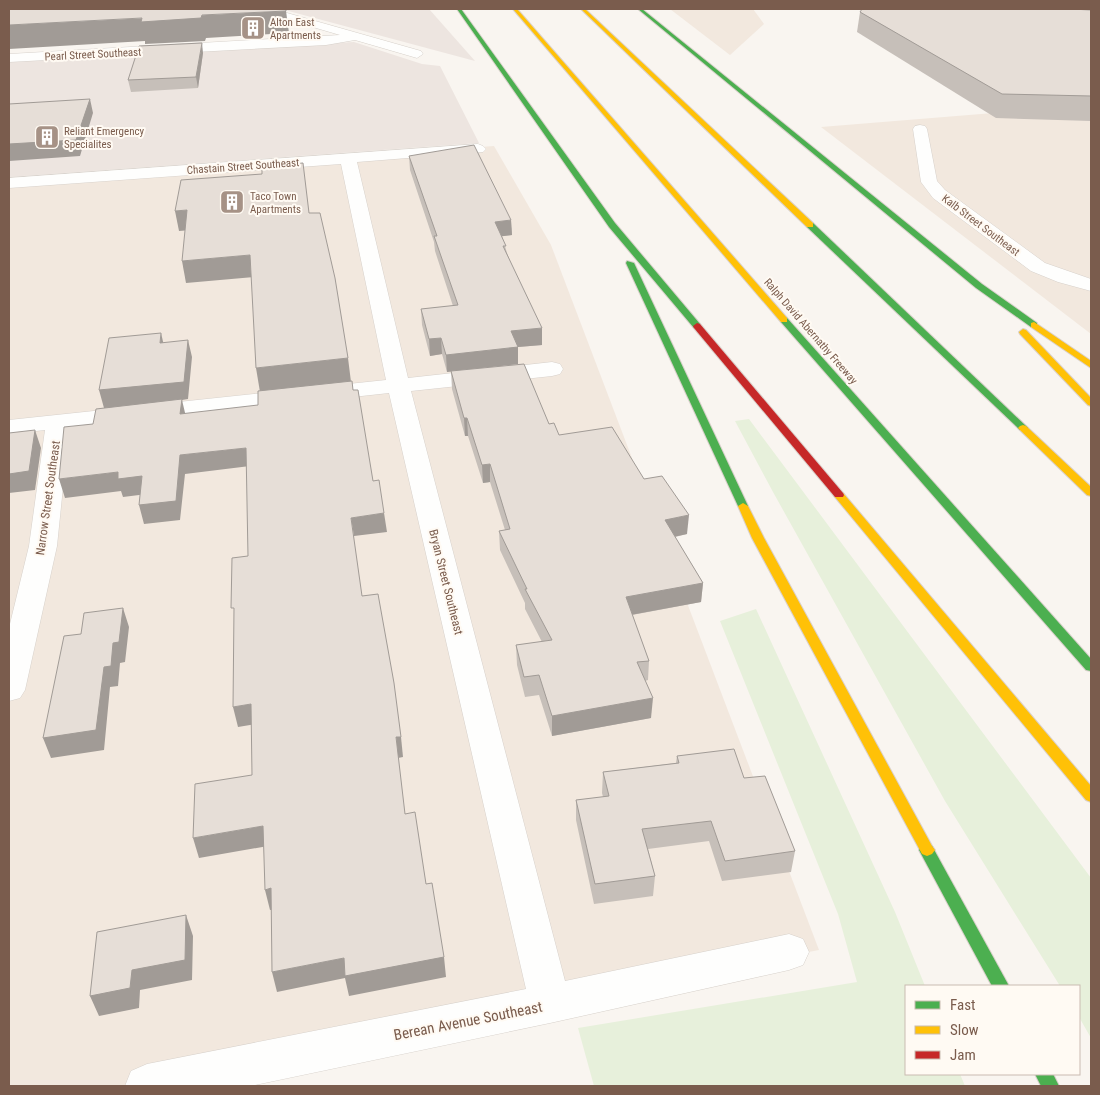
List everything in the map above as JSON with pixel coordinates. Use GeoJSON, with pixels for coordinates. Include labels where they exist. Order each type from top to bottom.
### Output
{"type":"FeatureCollection","features":[{"type":"Feature","properties":{"kind":"highway"},"geometry":{"type":"LineString","coordinates":[[459,9],[612,225],[1091,796]]}},
{"type":"Feature","properties":{"kind":"highway","name":"Ralph David Abernathy Freeway"},"geometry":{"type":"LineString","coordinates":[[515,9],[773,308],[1091,667]]}},
{"type":"Feature","properties":{"kind":"highway"},"geometry":{"type":"LineString","coordinates":[[583,9],[1091,493]]}},
{"type":"Feature","properties":{"kind":"highway"},"geometry":{"type":"LineString","coordinates":[[640,9],[979,286],[1091,365]]}},
{"type":"Feature","properties":{"kind":"highway"},"geometry":{"type":"LineString","coordinates":[[612,225],[758,538],[1000,985]]}},
{"type":"Feature","properties":{"kind":"highway"},"geometry":{"type":"LineString","coordinates":[[979,286],[1091,403]]}},
{"type":"Feature","properties":{"kind":"street"},"geometry":{"type":"LineString","coordinates":[[262,9],[417,54]]}},
{"type":"Feature","properties":{"kind":"street","name":"Pearl Street Southeast"},"geometry":{"type":"LineString","coordinates":[[9,58],[326,41],[357,36]]}},
{"type":"Feature","properties":{"kind":"street","name":"Kalb Street Southeast"},"geometry":{"type":"LineString","coordinates":[[920,129],[929,182],[933,188],[1038,267],[1050,273],[1088,284]]}},
{"type":"Feature","properties":{"kind":"street","name":"Chastain Street Southeast"},"geometry":{"type":"LineString","coordinates":[[9,183],[478,149]]}},
{"type":"Feature","properties":{"kind":"street","name":"Bryan Street Southeast"},"geometry":{"type":"LineString","coordinates":[[348,158],[398,385],[550,1004]]}},
{"type":"Feature","properties":{"kind":"street"},"geometry":{"type":"LineString","coordinates":[[9,427],[552,369]]}},
{"type":"Feature","properties":{"kind":"street","name":"Narrow Street Southeast"},"geometry":{"type":"LineString","coordinates":[[9,690],[43,546],[58,422]]}},
{"type":"Feature","properties":{"kind":"street","name":"Berean Avenue Southeast"},"geometry":{"type":"LineString","coordinates":[[147,1086],[550,1004],[789,952]]}},
{"type":"Feature","properties":{"kind":"shaded area"},"geometry":{"type":"Polygon","coordinates":[[[281,9],[429,9],[475,61],[281,9]]]}},
{"type":"Feature","properties":{"kind":"shaded area"},"geometry":{"type":"Polygon","coordinates":[[[670,9],[753,9],[764,24],[730,55],[670,9]]]}},
{"type":"Feature","properties":{"kind":"shaded area"},"geometry":{"type":"Polygon","coordinates":[[[354,42],[422,64],[440,66],[479,143],[9,177],[9,62],[354,42]]]}},
{"type":"Feature","properties":{"kind":"shaded area"},"geometry":{"type":"Polygon","coordinates":[[[1091,105],[1091,334],[821,127],[1091,105]]]}},
{"type":"Feature","properties":{"kind":"shaded area"},"geometry":{"type":"Polygon","coordinates":[[[494,146],[551,245],[819,950],[120,1086],[9,1086],[9,181],[494,146]]]}},
{"type":"Feature","properties":{"kind":"green space"},"geometry":{"type":"Polygon","coordinates":[[[749,419],[1091,878],[1091,1038],[1080,1019],[1080,985],[1059,985],[945,801],[735,421],[749,419]]]}},
{"type":"Feature","properties":{"kind":"green space"},"geometry":{"type":"Polygon","coordinates":[[[756,609],[895,912],[925,985],[905,985],[905,1075],[960,1075],[965,1086],[594,1086],[578,1028],[857,982],[838,914],[720,621],[756,609]]]}},
{"type":"Feature","properties":{"kind":"building"},"geometry":{"type":"Polygon","coordinates":[[[9,9],[286,9],[286,11],[202,15],[201,18],[141,22],[142,18],[9,25],[9,9]]]}},
{"type":"Feature","properties":{"kind":"building"},"geometry":{"type":"Polygon","coordinates":[[[862,9],[1091,10],[1091,96],[1002,94],[860,12],[862,9]]]}},
{"type":"Feature","properties":{"kind":"building"},"geometry":{"type":"Polygon","coordinates":[[[202,43],[196,77],[128,80],[139,46],[202,43]]]}},
{"type":"Feature","properties":{"kind":"building"},"geometry":{"type":"Polygon","coordinates":[[[90,99],[76,140],[9,144],[9,104],[90,99]]]}},
{"type":"Feature","properties":{"kind":"building"},"geometry":{"type":"Polygon","coordinates":[[[474,145],[511,220],[495,222],[506,246],[503,246],[542,328],[511,331],[518,347],[446,355],[441,338],[429,339],[421,309],[458,305],[434,236],[437,236],[409,156],[474,145]]]}},
{"type":"Feature","properties":{"kind":"building"},"geometry":{"type":"Polygon","coordinates":[[[303,163],[309,213],[320,213],[335,278],[348,358],[256,368],[250,255],[182,261],[187,210],[175,211],[181,180],[262,174],[262,166],[303,163]]]}},
{"type":"Feature","properties":{"kind":"building"},"geometry":{"type":"Polygon","coordinates":[[[161,333],[160,343],[188,340],[184,382],[99,390],[109,338],[161,333]]]}},
{"type":"Feature","properties":{"kind":"building"},"geometry":{"type":"Polygon","coordinates":[[[524,364],[549,424],[554,423],[559,435],[612,427],[644,479],[662,476],[689,515],[665,520],[703,583],[626,597],[649,661],[637,662],[653,698],[552,716],[539,675],[524,677],[516,645],[552,640],[525,589],[527,589],[499,531],[510,529],[490,464],[482,465],[467,418],[464,418],[451,371],[524,364]]]}},
{"type":"Feature","properties":{"kind":"building"},"geometry":{"type":"Polygon","coordinates":[[[352,381],[353,390],[358,390],[373,481],[379,480],[384,513],[351,518],[362,596],[378,594],[394,683],[401,737],[396,737],[405,814],[415,812],[426,884],[432,883],[444,957],[345,976],[344,958],[272,972],[271,888],[265,890],[263,826],[193,838],[195,784],[252,775],[251,704],[233,707],[234,608],[231,608],[232,558],[248,556],[246,448],[180,455],[176,501],[139,505],[142,476],[118,479],[118,472],[59,479],[64,427],[93,424],[96,409],[182,399],[180,414],[258,405],[258,391],[352,381]]]}},
{"type":"Feature","properties":{"kind":"building"},"geometry":{"type":"Polygon","coordinates":[[[35,430],[29,471],[9,474],[9,433],[35,430]]]}},
{"type":"Feature","properties":{"kind":"building"},"geometry":{"type":"Polygon","coordinates":[[[123,608],[119,642],[113,643],[111,666],[104,667],[96,730],[43,738],[64,636],[81,634],[84,613],[123,608]]]}},
{"type":"Feature","properties":{"kind":"building"},"geometry":{"type":"Polygon","coordinates":[[[734,749],[744,778],[765,776],[795,851],[725,861],[711,821],[642,829],[655,876],[595,884],[576,800],[609,796],[603,772],[679,763],[677,756],[734,749]]]}},
{"type":"Feature","properties":{"kind":"building"},"geometry":{"type":"Polygon","coordinates":[[[186,915],[185,960],[132,970],[130,988],[90,996],[97,932],[186,915]]]}},
{"type":"Feature","properties":{"kind":"traffic: fast"},"geometry":{"type":"LineString","coordinates":[[459,9],[612,225],[697,326]]}},
{"type":"Feature","properties":{"kind":"traffic: fast"},"geometry":{"type":"LineString","coordinates":[[640,9],[979,286],[1034,325]]}},
{"type":"Feature","properties":{"kind":"traffic: fast"},"geometry":{"type":"LineString","coordinates":[[810,225],[1023,428]]}},
{"type":"Feature","properties":{"kind":"traffic: fast"},"geometry":{"type":"LineString","coordinates":[[630,263],[743,506]]}},
{"type":"Feature","properties":{"kind":"traffic: fast"},"geometry":{"type":"LineString","coordinates":[[784,320],[1091,667]]}},
{"type":"Feature","properties":{"kind":"traffic: fast"},"geometry":{"type":"LineString","coordinates":[[927,850],[1000,985]]}},
{"type":"Feature","properties":{"kind":"traffic: fast"},"geometry":{"type":"LineString","coordinates":[[1044,1075],[1050,1086]]}},
{"type":"Feature","properties":{"kind":"traffic: slow"},"geometry":{"type":"LineString","coordinates":[[515,9],[784,320]]}},
{"type":"Feature","properties":{"kind":"traffic: slow"},"geometry":{"type":"LineString","coordinates":[[583,9],[810,225]]}},
{"type":"Feature","properties":{"kind":"traffic: slow"},"geometry":{"type":"LineString","coordinates":[[1034,325],[1091,365]]}},
{"type":"Feature","properties":{"kind":"traffic: slow"},"geometry":{"type":"LineString","coordinates":[[1023,332],[1091,403]]}},
{"type":"Feature","properties":{"kind":"traffic: slow"},"geometry":{"type":"LineString","coordinates":[[1023,428],[1091,493]]}},
{"type":"Feature","properties":{"kind":"traffic: slow"},"geometry":{"type":"LineString","coordinates":[[839,495],[1091,796]]}},
{"type":"Feature","properties":{"kind":"traffic: slow"},"geometry":{"type":"LineString","coordinates":[[743,506],[758,538],[927,850]]}},
{"type":"Feature","properties":{"kind":"traffic: jam"},"geometry":{"type":"LineString","coordinates":[[697,326],[839,495]]}},
{"type":"Feature","properties":{"kind":"place","name":"Alton East Apartments"},"geometry":{"type":"Point","coordinates":[253,28]}},
{"type":"Feature","properties":{"kind":"place","name":"Reliant Emergency Specialites"},"geometry":{"type":"Point","coordinates":[47,137]}},
{"type":"Feature","properties":{"kind":"place","name":"Taco Town Apartments"},"geometry":{"type":"Point","coordinates":[232,202]}}]}
